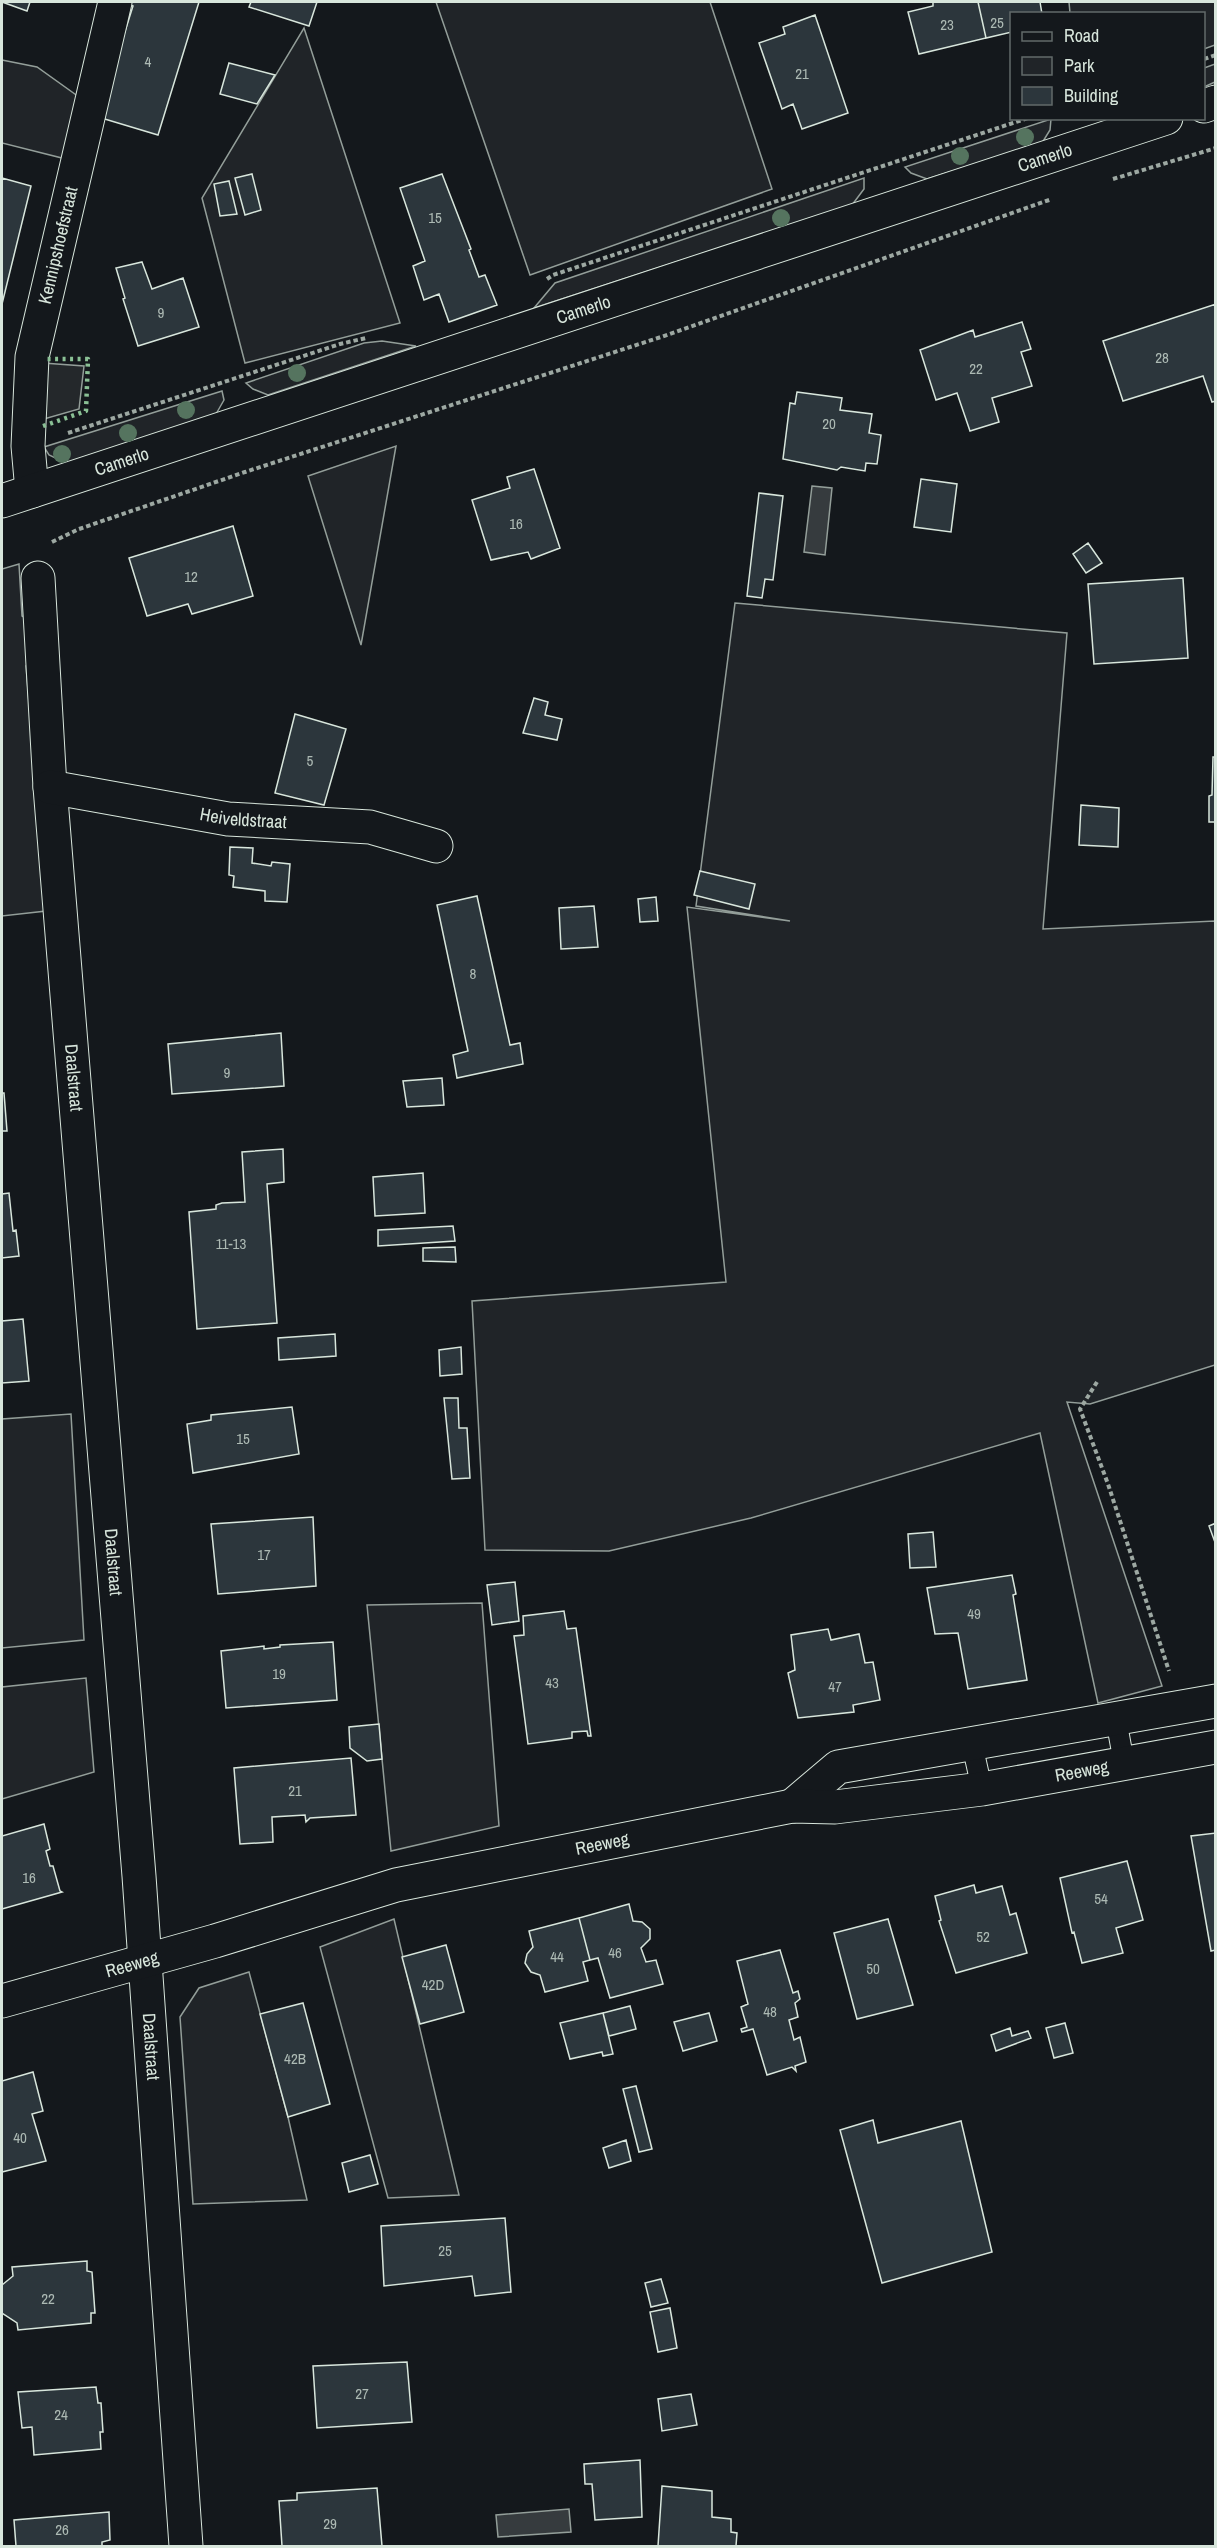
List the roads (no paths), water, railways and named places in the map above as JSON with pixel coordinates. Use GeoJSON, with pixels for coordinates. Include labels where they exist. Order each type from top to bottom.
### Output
{"type":"FeatureCollection","features":[{"type":"Feature","properties":{"kind":"street","name":"Kennipshoefstraat"},"geometry":{"type":"LineString","coordinates":[[16,496],[28,446],[32,357],[115,2]]}},
{"type":"Feature","properties":{"kind":"street","name":"Camerlo"},"geometry":{"type":"LineString","coordinates":[[16,496],[1160,120]]}},
{"type":"Feature","properties":{"kind":"street","name":"Daalstraat"},"geometry":{"type":"LineString","coordinates":[[38,578],[50,787],[145,1960],[186,2547]]}},
{"type":"Feature","properties":{"kind":"street","name":"Heiveldstraat"},"geometry":{"type":"LineString","coordinates":[[50,787],[228,819],[370,827],[436,846]]}},
{"type":"Feature","properties":{"kind":"street"},"geometry":{"type":"LineString","coordinates":[[792,1806],[838,1767],[1215,1701]]}},
{"type":"Feature","properties":{"kind":"street","name":"Reeweg"},"geometry":{"type":"LineString","coordinates":[[2,2001],[396,1885],[792,1806],[835,1808],[982,1789],[1215,1747]]}},
{"type":"Feature","properties":{"kind":"lane"},"geometry":{"type":"LineString","coordinates":[[1116,1719],[1124,1763]]}},
{"type":"Feature","properties":{"kind":"lane"},"geometry":{"type":"LineString","coordinates":[[972,1744],[982,1789]]}}]}
